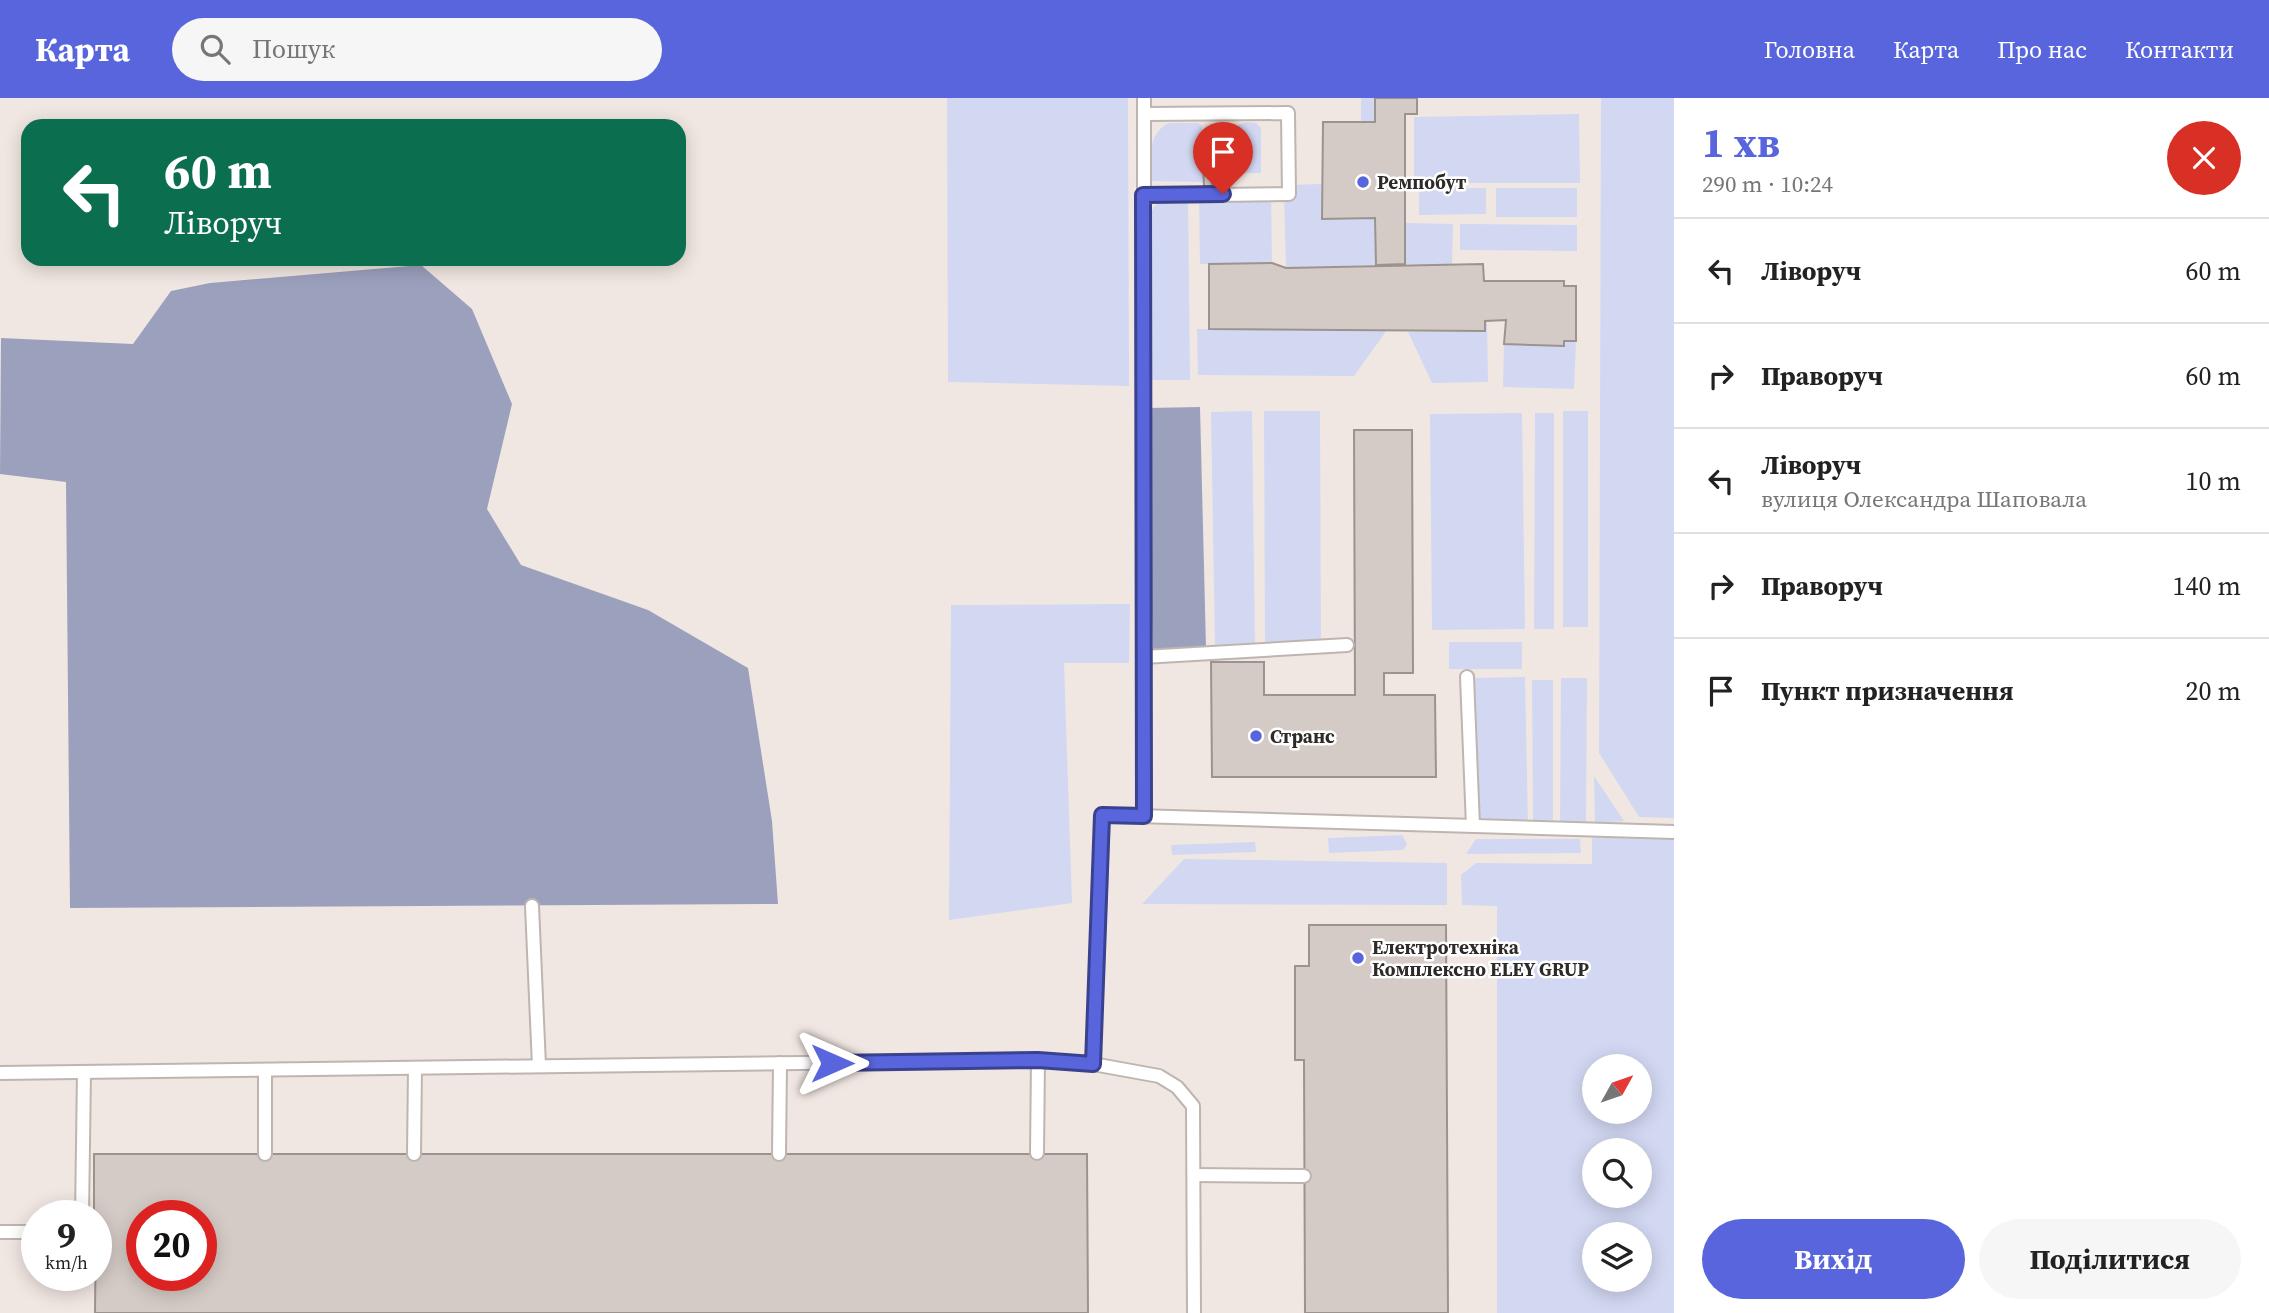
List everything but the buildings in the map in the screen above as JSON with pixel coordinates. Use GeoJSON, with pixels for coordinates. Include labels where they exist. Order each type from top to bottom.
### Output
{"type":"FeatureCollection","features":[{"type":"Feature","properties":{"kind":"lane"},"geometry":{"type":"LineString","coordinates":[[1144,98],[1144,816]]}},
{"type":"Feature","properties":{"kind":"lane"},"geometry":{"type":"LineString","coordinates":[[1143,195],[1289,194],[1288,113],[1145,114]]}},
{"type":"Feature","properties":{"kind":"lane"},"geometry":{"type":"LineString","coordinates":[[1143,657],[1347,645]]}},
{"type":"Feature","properties":{"kind":"lane"},"geometry":{"type":"LineString","coordinates":[[1467,677],[1473,826]]}},
{"type":"Feature","properties":{"kind":"lane"},"geometry":{"type":"LineString","coordinates":[[1093,1064],[1102,815],[1674,832]]}},
{"type":"Feature","properties":{"kind":"lane"},"geometry":{"type":"LineString","coordinates":[[532,906],[539,1066]]}},
{"type":"Feature","properties":{"kind":"lane"},"geometry":{"type":"LineString","coordinates":[[1037,1153],[1038,1060]]}},
{"type":"Feature","properties":{"kind":"lane"},"geometry":{"type":"LineString","coordinates":[[0,1073],[1038,1060],[1093,1064],[1159,1076],[1177,1087],[1193,1106],[1194,1313]]}},
{"type":"Feature","properties":{"kind":"lane"},"geometry":{"type":"LineString","coordinates":[[779,1154],[780,1063]]}},
{"type":"Feature","properties":{"kind":"lane"},"geometry":{"type":"LineString","coordinates":[[414,1154],[415,1068]]}},
{"type":"Feature","properties":{"kind":"lane"},"geometry":{"type":"LineString","coordinates":[[265,1070],[265,1154]]}},
{"type":"Feature","properties":{"kind":"lane"},"geometry":{"type":"LineString","coordinates":[[82,1200],[84,1072]]}},
{"type":"Feature","properties":{"kind":"lane"},"geometry":{"type":"LineString","coordinates":[[1194,1175],[1304,1177]]}},
{"type":"Feature","properties":{"kind":"lane"},"geometry":{"type":"LineString","coordinates":[[0,1232],[21,1233]]}},
{"type":"Feature","properties":{"kind":"shaded area"},"geometry":{"type":"Polygon","coordinates":[[[947,98],[1128,98],[1129,386],[948,382],[947,98]]]}},
{"type":"Feature","properties":{"kind":"shaded area"},"geometry":{"type":"Polygon","coordinates":[[[1361,98],[1375,98],[1375,122],[1361,121],[1361,98]]]}},
{"type":"Feature","properties":{"kind":"shaded area"},"geometry":{"type":"Polygon","coordinates":[[[1601,98],[1674,98],[1674,818],[1639,817],[1599,753],[1601,98]]]}},
{"type":"Feature","properties":{"kind":"shaded area"},"geometry":{"type":"Polygon","coordinates":[[[1579,114],[1580,183],[1414,183],[1414,117],[1579,114]]]}},
{"type":"Feature","properties":{"kind":"shaded area"},"geometry":{"type":"Polygon","coordinates":[[[1246,122],[1256,123],[1261,128],[1261,173],[1236,173],[1235,126],[1246,122]]]}},
{"type":"Feature","properties":{"kind":"shaded area"},"geometry":{"type":"Polygon","coordinates":[[[1169,123],[1198,123],[1202,126],[1204,182],[1150,181],[1153,140],[1169,123]]]}},
{"type":"Feature","properties":{"kind":"shaded area"},"geometry":{"type":"Polygon","coordinates":[[[1321,184],[1322,219],[1375,218],[1376,265],[1286,268],[1284,194],[1289,185],[1321,184]]]}},
{"type":"Feature","properties":{"kind":"shaded area"},"geometry":{"type":"Polygon","coordinates":[[[1486,188],[1486,214],[1419,215],[1419,189],[1486,188]]]}},
{"type":"Feature","properties":{"kind":"shaded area"},"geometry":{"type":"Polygon","coordinates":[[[1496,188],[1577,188],[1577,217],[1496,217],[1496,188]]]}},
{"type":"Feature","properties":{"kind":"shaded area"},"geometry":{"type":"Polygon","coordinates":[[[1199,194],[1271,194],[1272,263],[1200,264],[1199,194]]]}},
{"type":"Feature","properties":{"kind":"shaded area"},"geometry":{"type":"Polygon","coordinates":[[[1166,195],[1188,195],[1190,380],[1146,380],[1147,221],[1154,207],[1166,195]]]}},
{"type":"Feature","properties":{"kind":"shaded area"},"geometry":{"type":"Polygon","coordinates":[[[1406,223],[1453,224],[1452,266],[1405,264],[1406,223]]]}},
{"type":"Feature","properties":{"kind":"shaded area"},"geometry":{"type":"Polygon","coordinates":[[[1460,224],[1577,225],[1577,251],[1460,250],[1460,224]]]}},
{"type":"Feature","properties":{"kind":"shaded area"},"geometry":{"type":"Polygon","coordinates":[[[422,266],[472,309],[512,404],[487,509],[521,565],[648,610],[748,668],[772,821],[778,904],[70,908],[66,482],[0,474],[1,338],[133,344],[171,291],[210,283],[422,266]]]}},
{"type":"Feature","properties":{"kind":"shaded area"},"geometry":{"type":"Polygon","coordinates":[[[1485,321],[1488,382],[1432,383],[1408,332],[1484,331],[1485,321]]]}},
{"type":"Feature","properties":{"kind":"shaded area"},"geometry":{"type":"Polygon","coordinates":[[[1197,329],[1387,330],[1354,376],[1198,375],[1197,329]]]}},
{"type":"Feature","properties":{"kind":"shaded area"},"geometry":{"type":"Polygon","coordinates":[[[1564,341],[1576,341],[1574,389],[1503,387],[1504,344],[1564,345],[1564,341]]]}},
{"type":"Feature","properties":{"kind":"shaded area"},"geometry":{"type":"Polygon","coordinates":[[[1200,407],[1206,647],[1153,649],[1147,408],[1200,407]]]}},
{"type":"Feature","properties":{"kind":"shaded area"},"geometry":{"type":"Polygon","coordinates":[[[1252,411],[1255,648],[1215,648],[1211,412],[1252,411]]]}},
{"type":"Feature","properties":{"kind":"shaded area"},"geometry":{"type":"Polygon","coordinates":[[[1264,411],[1320,411],[1321,644],[1265,644],[1264,411]]]}},
{"type":"Feature","properties":{"kind":"shaded area"},"geometry":{"type":"Polygon","coordinates":[[[1563,411],[1588,411],[1588,627],[1563,627],[1563,411]]]}},
{"type":"Feature","properties":{"kind":"shaded area"},"geometry":{"type":"Polygon","coordinates":[[[1522,413],[1525,629],[1432,630],[1430,414],[1522,413]]]}},
{"type":"Feature","properties":{"kind":"shaded area"},"geometry":{"type":"Polygon","coordinates":[[[1535,413],[1554,413],[1554,629],[1534,629],[1535,413]]]}},
{"type":"Feature","properties":{"kind":"shaded area"},"geometry":{"type":"Polygon","coordinates":[[[1130,604],[1129,663],[1064,663],[1072,903],[949,920],[951,605],[1130,604]]]}},
{"type":"Feature","properties":{"kind":"shaded area"},"geometry":{"type":"Polygon","coordinates":[[[1449,642],[1522,642],[1522,669],[1449,669],[1449,642]]]}},
{"type":"Feature","properties":{"kind":"shaded area"},"geometry":{"type":"Polygon","coordinates":[[[1525,677],[1528,825],[1475,826],[1472,678],[1525,677]]]}},
{"type":"Feature","properties":{"kind":"shaded area"},"geometry":{"type":"Polygon","coordinates":[[[1561,678],[1587,678],[1586,824],[1560,824],[1561,678]]]}},
{"type":"Feature","properties":{"kind":"shaded area"},"geometry":{"type":"Polygon","coordinates":[[[1532,680],[1553,680],[1553,825],[1533,825],[1532,680]]]}},
{"type":"Feature","properties":{"kind":"shaded area"},"geometry":{"type":"Polygon","coordinates":[[[1594,776],[1624,821],[1595,823],[1594,776]]]}},
{"type":"Feature","properties":{"kind":"shaded area"},"geometry":{"type":"Polygon","coordinates":[[[1592,830],[1674,832],[1674,1313],[1497,1313],[1497,906],[1462,905],[1461,875],[1476,863],[1592,864],[1592,830]]]}},
{"type":"Feature","properties":{"kind":"shaded area"},"geometry":{"type":"Polygon","coordinates":[[[1402,835],[1407,844],[1403,850],[1329,853],[1328,838],[1402,835]]]}},
{"type":"Feature","properties":{"kind":"shaded area"},"geometry":{"type":"Polygon","coordinates":[[[1476,839],[1580,839],[1581,853],[1466,854],[1476,839]]]}},
{"type":"Feature","properties":{"kind":"shaded area"},"geometry":{"type":"Polygon","coordinates":[[[1255,842],[1256,852],[1172,855],[1171,845],[1255,842]]]}},
{"type":"Feature","properties":{"kind":"shaded area"},"geometry":{"type":"Polygon","coordinates":[[[1184,859],[1447,863],[1447,905],[1142,904],[1184,859]]]}},
{"type":"Feature","properties":{"kind":"place","name":"Ремпобут"},"geometry":{"type":"Point","coordinates":[1363,182]}},
{"type":"Feature","properties":{"kind":"place","name":"Странс"},"geometry":{"type":"Point","coordinates":[1256,736]}},
{"type":"Feature","properties":{"kind":"place","name":"Електротехніка Комплексно ELEY GRUP"},"geometry":{"type":"Point","coordinates":[1358,958]}},
{"type":"Feature","properties":{"kind":"route"},"geometry":{"type":"LineString","coordinates":[[832,1063],[1038,1060],[1093,1064],[1102,815],[1144,816],[1143,195],[1223,194]]}}]}
